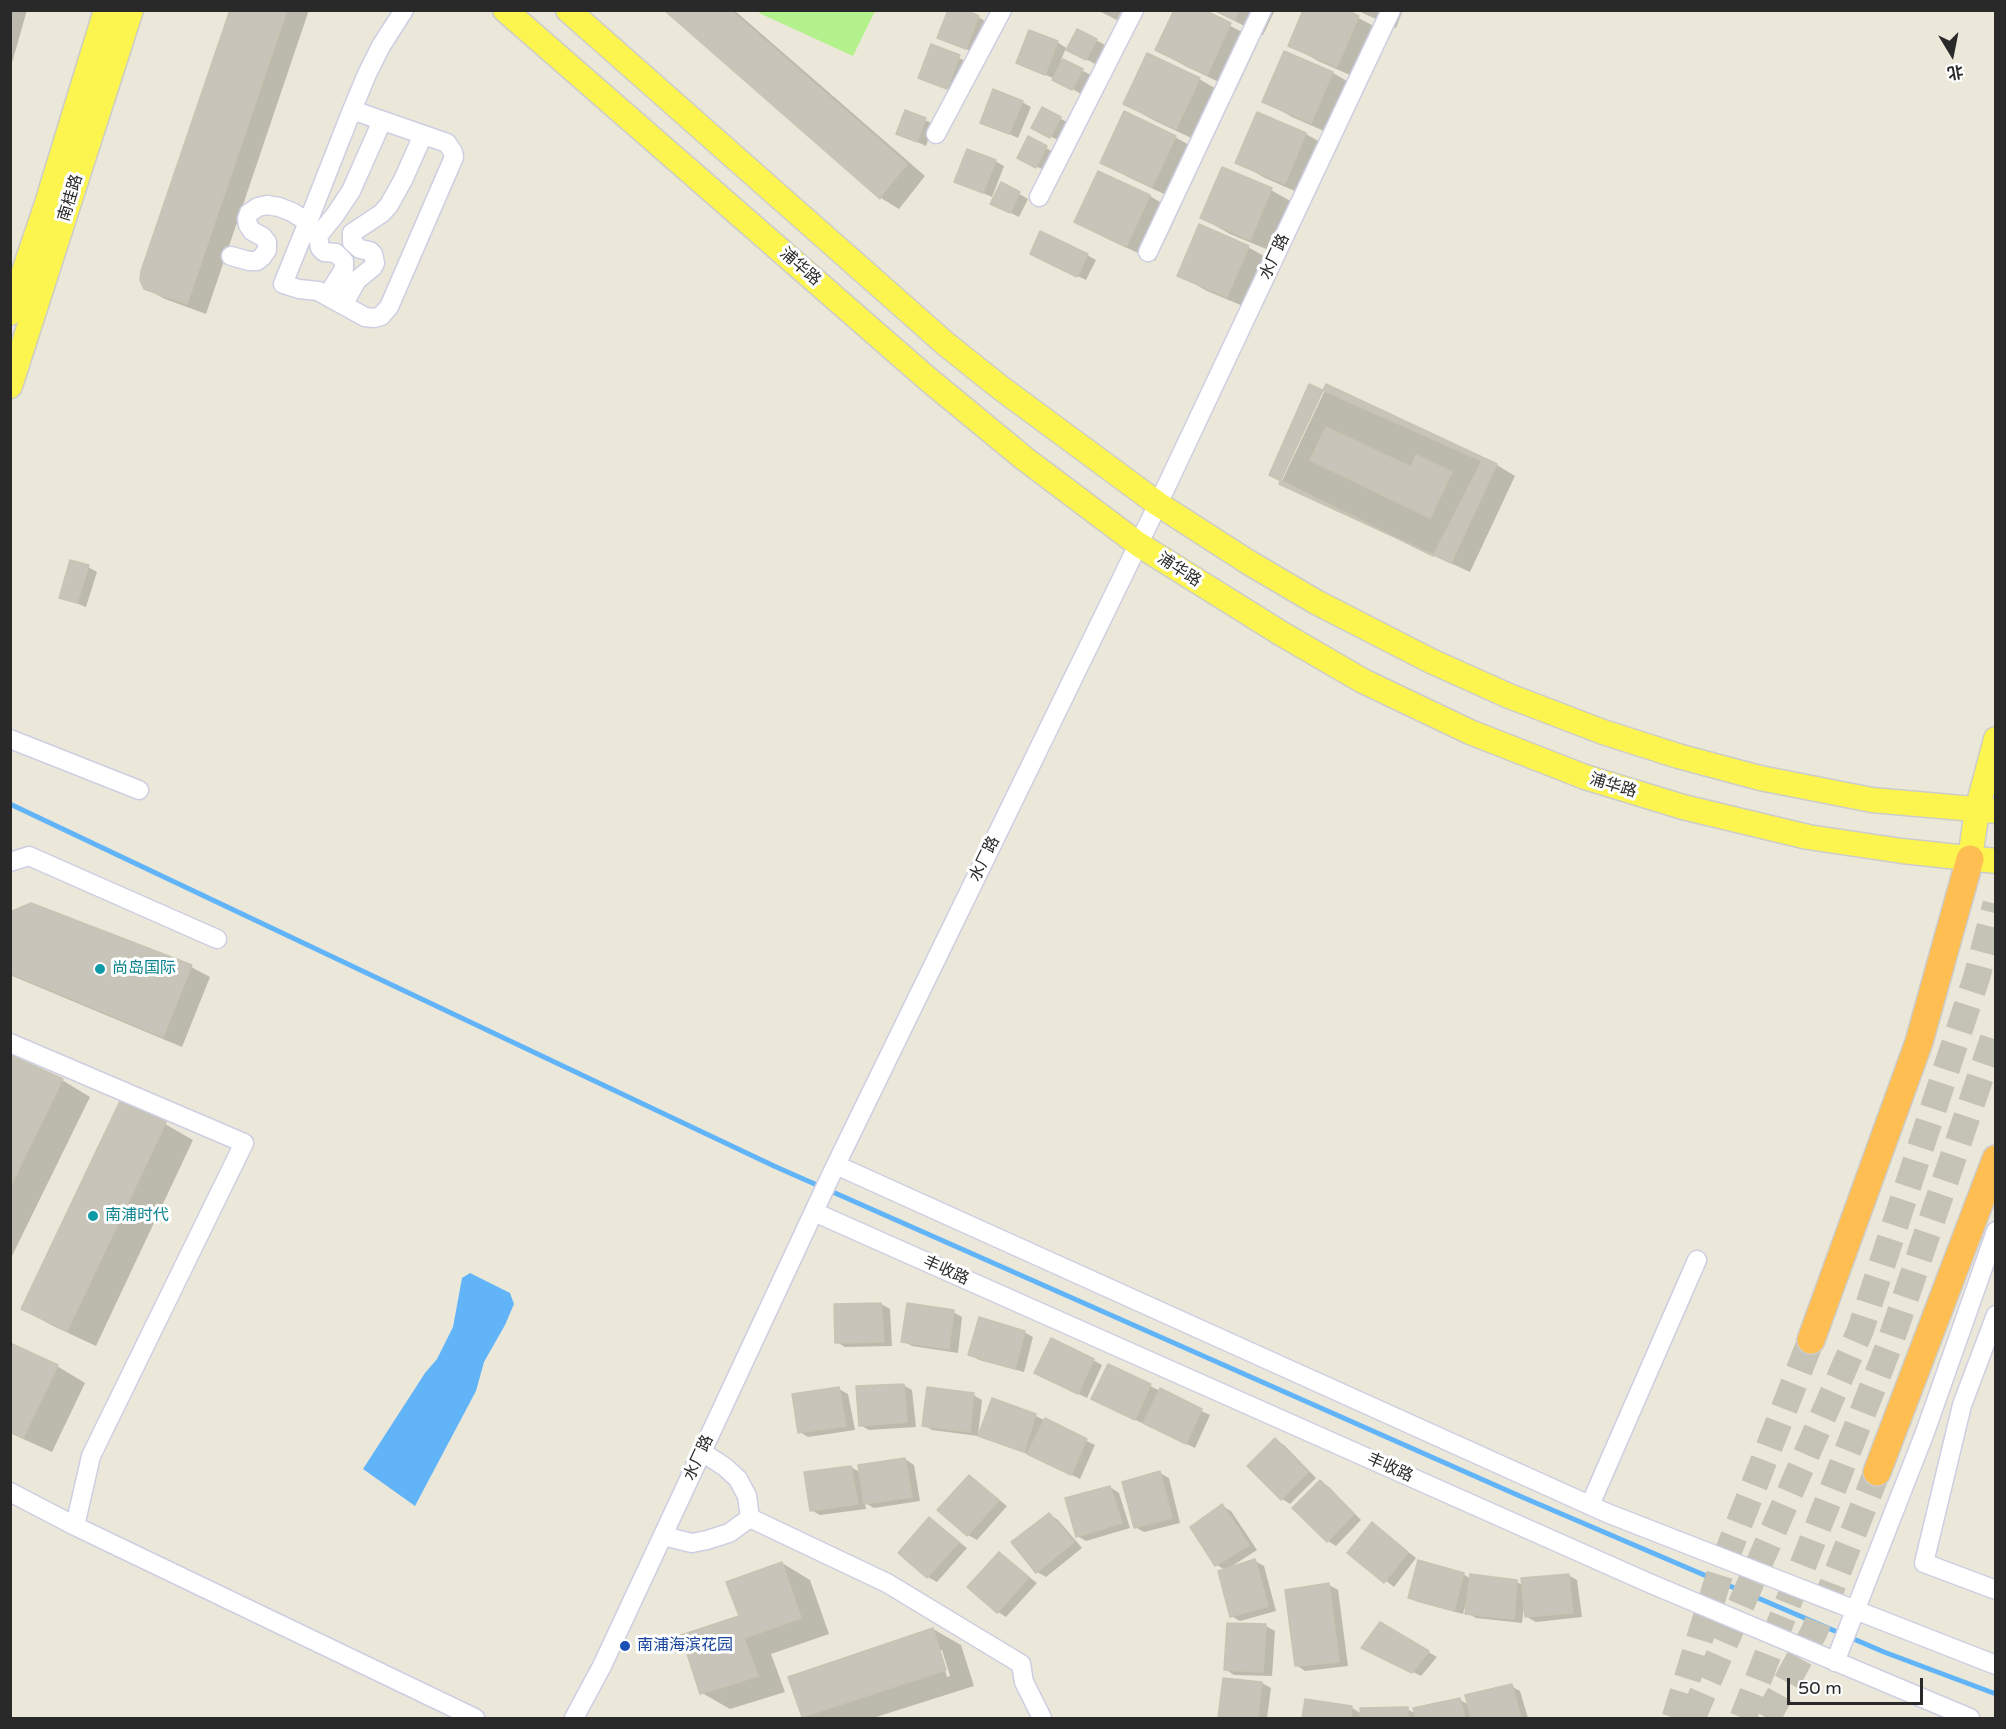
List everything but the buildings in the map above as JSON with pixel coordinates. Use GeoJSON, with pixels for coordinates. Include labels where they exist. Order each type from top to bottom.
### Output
{"type":"FeatureCollection","features":[{"type":"Feature","properties":{"kind":"highway"},"geometry":{"type":"LineString","coordinates":[[1811,1340],[1983,860]]}},
{"type":"Feature","properties":{"kind":"highway"},"geometry":{"type":"LineString","coordinates":[[1877,1473],[1995,1159]]}},
{"type":"Feature","properties":{"kind":"main road","name":"南桂路"},"geometry":{"type":"LineString","coordinates":[[10,313],[47,203],[106,10]]}},
{"type":"Feature","properties":{"kind":"main road","name":"南桂路"},"geometry":{"type":"LineString","coordinates":[[10,386],[131,10]]}},
{"type":"Feature","properties":{"kind":"main road","name":"浦华路"},"geometry":{"type":"LineString","coordinates":[[505,10],[929,380],[1025,459],[1138,544],[1282,634],[1364,681],[1470,732],[1584,777],[1683,807],[1808,837],[1983,860]]}},
{"type":"Feature","properties":{"kind":"main road"},"geometry":{"type":"LineString","coordinates":[[568,10],[947,345],[1001,388],[1158,504],[1306,596],[1410,650],[1509,696],[1603,732],[1678,756],[1760,778],[1872,800],[1986,810]]}},
{"type":"Feature","properties":{"kind":"main road"},"geometry":{"type":"LineString","coordinates":[[1983,860],[1986,810],[1995,739]]}},
{"type":"Feature","properties":{"kind":"street"},"geometry":{"type":"LineString","coordinates":[[352,110],[447,143],[454,157],[389,307],[381,316],[370,318],[313,290],[283,284],[352,110],[367,74],[381,46],[404,10]]}},
{"type":"Feature","properties":{"kind":"street"},"geometry":{"type":"LineString","coordinates":[[936,134],[1002,10]]}},
{"type":"Feature","properties":{"kind":"street"},"geometry":{"type":"LineString","coordinates":[[1039,197],[1134,10]]}},
{"type":"Feature","properties":{"kind":"street"},"geometry":{"type":"LineString","coordinates":[[1148,252],[1262,10]]}},
{"type":"Feature","properties":{"kind":"street","name":"水厂路"},"geometry":{"type":"LineString","coordinates":[[574,1719],[602,1666],[817,1204],[1158,504],[1391,10]]}},
{"type":"Feature","properties":{"kind":"street"},"geometry":{"type":"LineString","coordinates":[[327,296],[344,269],[344,261],[336,253],[324,252],[320,248],[318,236],[336,215],[351,191],[382,121]]}},
{"type":"Feature","properties":{"kind":"street"},"geometry":{"type":"LineString","coordinates":[[343,305],[357,280],[373,267],[375,262],[370,251],[360,249],[352,242],[352,233],[389,205],[423,135]]}},
{"type":"Feature","properties":{"kind":"street"},"geometry":{"type":"LineString","coordinates":[[231,256],[256,261],[267,250],[267,242],[252,231],[248,225],[249,213],[258,207],[267,205],[279,207],[308,222]]}},
{"type":"Feature","properties":{"kind":"street"},"geometry":{"type":"LineString","coordinates":[[10,739],[139,790]]}},
{"type":"Feature","properties":{"kind":"street"},"geometry":{"type":"LineString","coordinates":[[10,862],[28,856],[217,939]]}},
{"type":"Feature","properties":{"kind":"street"},"geometry":{"type":"LineString","coordinates":[[10,1043],[244,1143],[91,1456],[75,1526]]}},
{"type":"Feature","properties":{"kind":"street"},"geometry":{"type":"LineString","coordinates":[[834,1170],[1590,1505],[1995,1665]]}},
{"type":"Feature","properties":{"kind":"street","name":"丰收路"},"geometry":{"type":"LineString","coordinates":[[817,1204],[1649,1583],[1970,1719]]}},
{"type":"Feature","properties":{"kind":"street"},"geometry":{"type":"LineString","coordinates":[[1835,1662],[1924,1435],[1995,1231]]}},
{"type":"Feature","properties":{"kind":"street"},"geometry":{"type":"LineString","coordinates":[[1590,1505],[1697,1260]]}},
{"type":"Feature","properties":{"kind":"street"},"geometry":{"type":"LineString","coordinates":[[1995,1315],[1962,1405],[1924,1563],[1995,1590]]}},
{"type":"Feature","properties":{"kind":"street"},"geometry":{"type":"LineString","coordinates":[[702,1452],[725,1467],[738,1479],[747,1496],[750,1518]]}},
{"type":"Feature","properties":{"kind":"street"},"geometry":{"type":"LineString","coordinates":[[10,1492],[75,1526],[475,1719]]}},
{"type":"Feature","properties":{"kind":"street"},"geometry":{"type":"LineString","coordinates":[[663,1536],[692,1542],[707,1540],[729,1533],[750,1518]]}},
{"type":"Feature","properties":{"kind":"street"},"geometry":{"type":"LineString","coordinates":[[750,1518],[887,1583],[1022,1664],[1024,1682],[1042,1719]]}},
{"type":"Feature","properties":{"kind":"green space"},"geometry":{"type":"Polygon","coordinates":[[[760,10],[875,11],[853,56],[759,13],[760,10]]]}},
{"type":"Feature","properties":{"kind":"water"},"geometry":{"type":"Polygon","coordinates":[[[470,1273],[510,1293],[514,1304],[484,1362],[476,1391],[415,1506],[363,1469],[425,1373],[437,1359],[453,1327],[462,1278],[470,1273]]]}},
{"type":"Feature","properties":{"kind":"waterway"},"geometry":{"type":"LineString","coordinates":[[10,804],[774,1166],[1522,1497],[1884,1652],[1996,1694]]}},
{"type":"Feature","properties":{"kind":"tunnel"},"geometry":{"type":"LineString","coordinates":[[1692,1718],[1860,1331],[1977,976],[1996,904]]}},
{"type":"Feature","properties":{"kind":"tunnel"},"geometry":{"type":"LineString","coordinates":[[1743,1718],[1890,1343],[1996,1031]]}},
{"type":"Feature","properties":{"kind":"tunnel"},"geometry":{"type":"LineString","coordinates":[[1675,1718],[1721,1570],[1811,1340]]}},
{"type":"Feature","properties":{"kind":"tunnel"},"geometry":{"type":"LineString","coordinates":[[1767,1718],[1814,1632],[1877,1472]]}},
{"type":"Feature","properties":{"kind":"place","name":"尚岛国际"},"geometry":{"type":"Point","coordinates":[100,969]}},
{"type":"Feature","properties":{"kind":"place","name":"南浦时代"},"geometry":{"type":"Point","coordinates":[93,1216]}},
{"type":"Feature","properties":{"kind":"place","name":"南浦海滨花园"},"geometry":{"type":"Point","coordinates":[625,1646]}}]}
